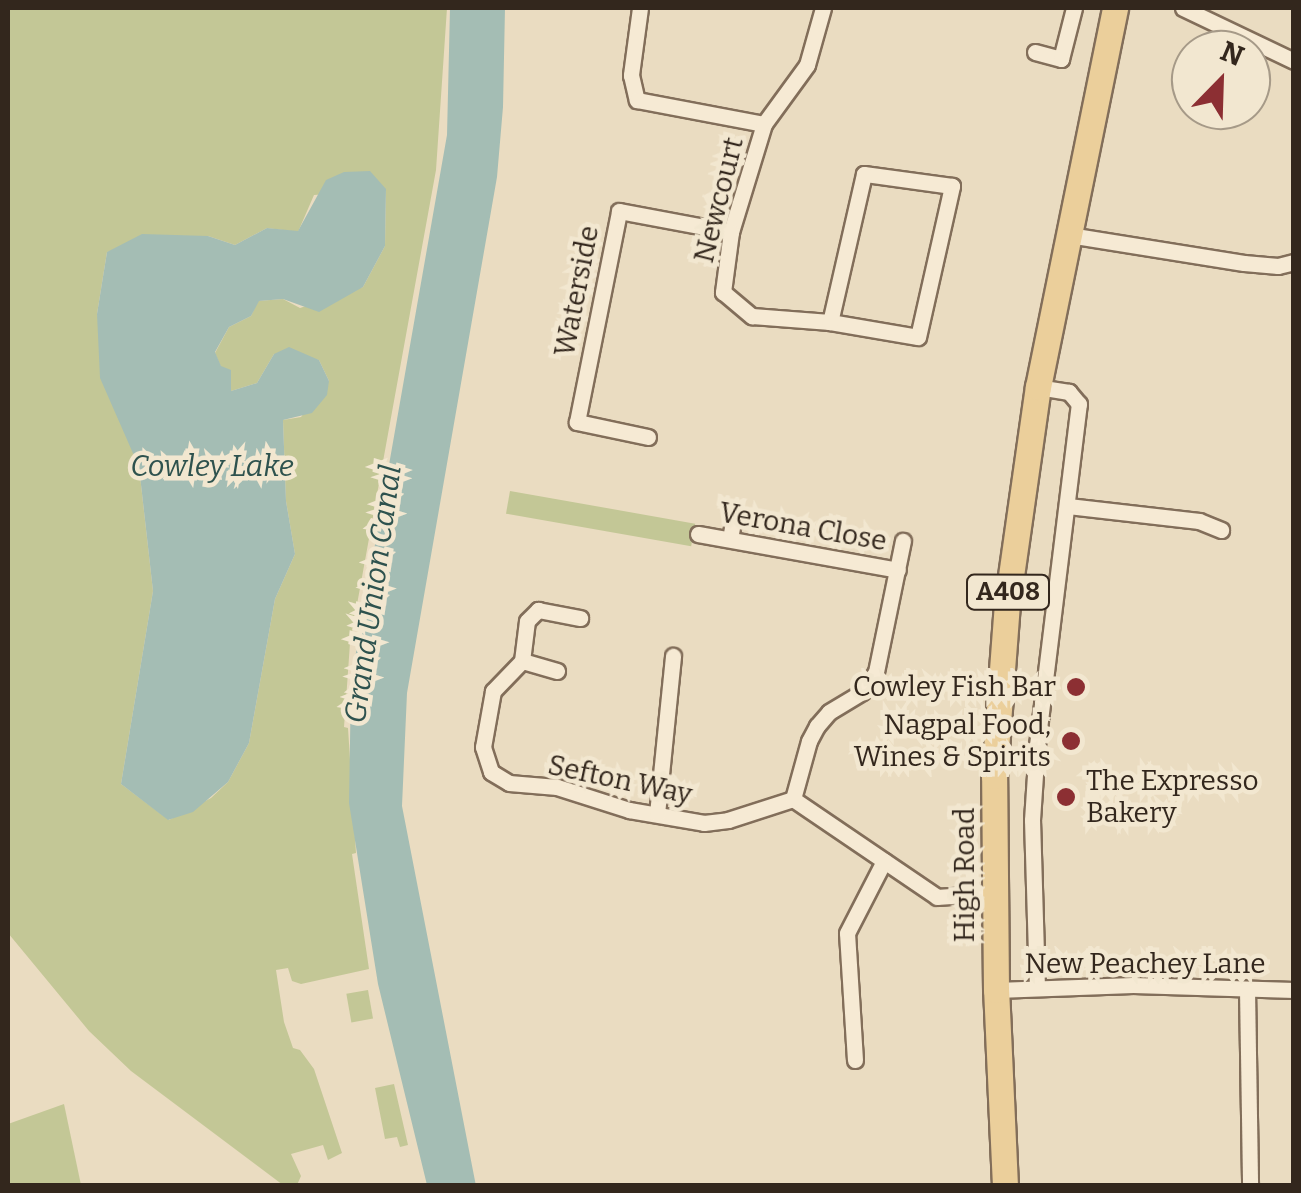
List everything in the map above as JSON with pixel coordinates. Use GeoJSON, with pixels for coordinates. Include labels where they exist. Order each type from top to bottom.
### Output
{"type":"FeatureCollection","features":[{"type":"Feature","properties":{"kind":"main road","name":"High Road"},"geometry":{"type":"LineString","coordinates":[[1005,1186],[996,990],[994,776],[1006,604],[1038,387],[1115,8]]}},
{"type":"Feature","properties":{"kind":"street"},"geometry":{"type":"LineString","coordinates":[[640,8],[631,75],[636,100],[764,124]]}},
{"type":"Feature","properties":{"kind":"street","name":"Newcourt"},"geometry":{"type":"LineString","coordinates":[[823,8],[807,65],[764,124],[731,232],[723,292],[752,316],[830,322],[918,337],[952,186],[864,174],[830,322]]}},
{"type":"Feature","properties":{"kind":"street"},"geometry":{"type":"LineString","coordinates":[[1035,52],[1061,58],[1074,8]]}},
{"type":"Feature","properties":{"kind":"street"},"geometry":{"type":"LineString","coordinates":[[1183,8],[1294,60]]}},
{"type":"Feature","properties":{"kind":"street","name":"Waterside"},"geometry":{"type":"LineString","coordinates":[[648,436],[576,426],[619,211],[731,232]]}},
{"type":"Feature","properties":{"kind":"street"},"geometry":{"type":"LineString","coordinates":[[1069,235],[1244,263],[1278,266],[1294,262]]}},
{"type":"Feature","properties":{"kind":"street"},"geometry":{"type":"LineString","coordinates":[[1037,988],[1032,820],[1037,745],[1079,404],[1069,392],[1038,387]]}},
{"type":"Feature","properties":{"kind":"street"},"geometry":{"type":"LineString","coordinates":[[1068,506],[1199,521],[1221,530]]}},
{"type":"Feature","properties":{"kind":"street"},"geometry":{"type":"LineString","coordinates":[[730,540],[735,512]]}},
{"type":"Feature","properties":{"kind":"street","name":"Verona Close"},"geometry":{"type":"LineString","coordinates":[[698,534],[898,570]]}},
{"type":"Feature","properties":{"kind":"street","name":"Verona Close"},"geometry":{"type":"LineString","coordinates":[[793,799],[808,741],[817,726],[829,712],[862,692],[876,672],[904,540]]}},
{"type":"Feature","properties":{"kind":"street"},"geometry":{"type":"LineString","coordinates":[[558,671],[522,662],[527,621],[534,611],[580,618]]}},
{"type":"Feature","properties":{"kind":"street"},"geometry":{"type":"LineString","coordinates":[[657,814],[673,656]]}},
{"type":"Feature","properties":{"kind":"street","name":"Sefton Way"},"geometry":{"type":"LineString","coordinates":[[522,662],[506,673],[493,691],[483,747],[491,772],[515,785],[557,787],[629,810],[704,823],[728,820],[793,799]]}},
{"type":"Feature","properties":{"kind":"street"},"geometry":{"type":"LineString","coordinates":[[793,799],[937,897],[994,893]]}},
{"type":"Feature","properties":{"kind":"street"},"geometry":{"type":"LineString","coordinates":[[855,1060],[847,934],[884,861]]}},
{"type":"Feature","properties":{"kind":"street","name":"New Peachey Lane"},"geometry":{"type":"LineString","coordinates":[[996,990],[1133,984],[1294,990]]}},
{"type":"Feature","properties":{"kind":"street"},"geometry":{"type":"LineString","coordinates":[[1247,989],[1250,1186]]}},
{"type":"Feature","properties":{"kind":"green space"},"geometry":{"type":"Polygon","coordinates":[[[8,8],[447,8],[436,170],[350,643],[344,727],[348,728],[356,853],[352,854],[369,969],[301,984],[292,981],[288,968],[276,970],[284,1022],[293,1048],[300,1050],[314,1069],[342,1153],[328,1160],[323,1145],[291,1154],[301,1176],[297,1185],[283,1185],[131,1071],[89,1031],[8,933],[8,8]],[[386,190],[314,195],[298,232],[267,228],[235,245],[208,236],[107,252],[97,314],[139,467],[153,591],[121,784],[169,820],[211,798],[228,782],[249,743],[275,599],[295,554],[286,501],[283,420],[301,417],[329,381],[319,360],[274,354],[257,383],[231,391],[215,353],[229,327],[251,316],[258,301],[283,299],[300,308],[363,287],[385,246],[386,190]]]}},
{"type":"Feature","properties":{"kind":"green space"},"geometry":{"type":"Polygon","coordinates":[[[510,491],[695,524],[691,546],[506,514],[510,491]]]}},
{"type":"Feature","properties":{"kind":"green space"},"geometry":{"type":"Polygon","coordinates":[[[368,990],[373,1019],[351,1022],[346,994],[368,990]]]}},
{"type":"Feature","properties":{"kind":"green space"},"geometry":{"type":"Polygon","coordinates":[[[394,1084],[408,1145],[400,1147],[397,1137],[385,1139],[375,1088],[394,1084]]]}},
{"type":"Feature","properties":{"kind":"green space"},"geometry":{"type":"Polygon","coordinates":[[[64,1104],[81,1185],[8,1185],[8,1124],[64,1104]]]}},
{"type":"Feature","properties":{"kind":"water","name":"Grand Union Canal"},"geometry":{"type":"Polygon","coordinates":[[[450,8],[505,8],[503,107],[497,177],[407,693],[402,806],[476,1186],[427,1185],[378,984],[349,803],[351,681],[447,135],[450,8]]]}},
{"type":"Feature","properties":{"kind":"water","name":"Cowley Lake"},"geometry":{"type":"Polygon","coordinates":[[[370,171],[386,189],[385,246],[363,287],[319,312],[283,299],[259,301],[251,316],[229,327],[215,352],[221,366],[231,370],[231,391],[257,383],[274,354],[289,347],[319,360],[329,381],[327,395],[312,413],[283,420],[286,501],[295,554],[275,599],[249,743],[228,782],[193,812],[168,820],[121,784],[153,591],[139,467],[100,378],[97,314],[107,252],[142,234],[208,236],[235,245],[267,228],[298,231],[326,180],[344,172],[370,171]]]}},
{"type":"Feature","properties":{"kind":"place","name":"Cowley Fish Bar"},"geometry":{"type":"Point","coordinates":[1076,687]}},
{"type":"Feature","properties":{"kind":"place","name":"Nagpal Food, Wines & Spirits"},"geometry":{"type":"Point","coordinates":[1071,741]}},
{"type":"Feature","properties":{"kind":"place","name":"The Expresso Bakery"},"geometry":{"type":"Point","coordinates":[1066,797]}}]}
